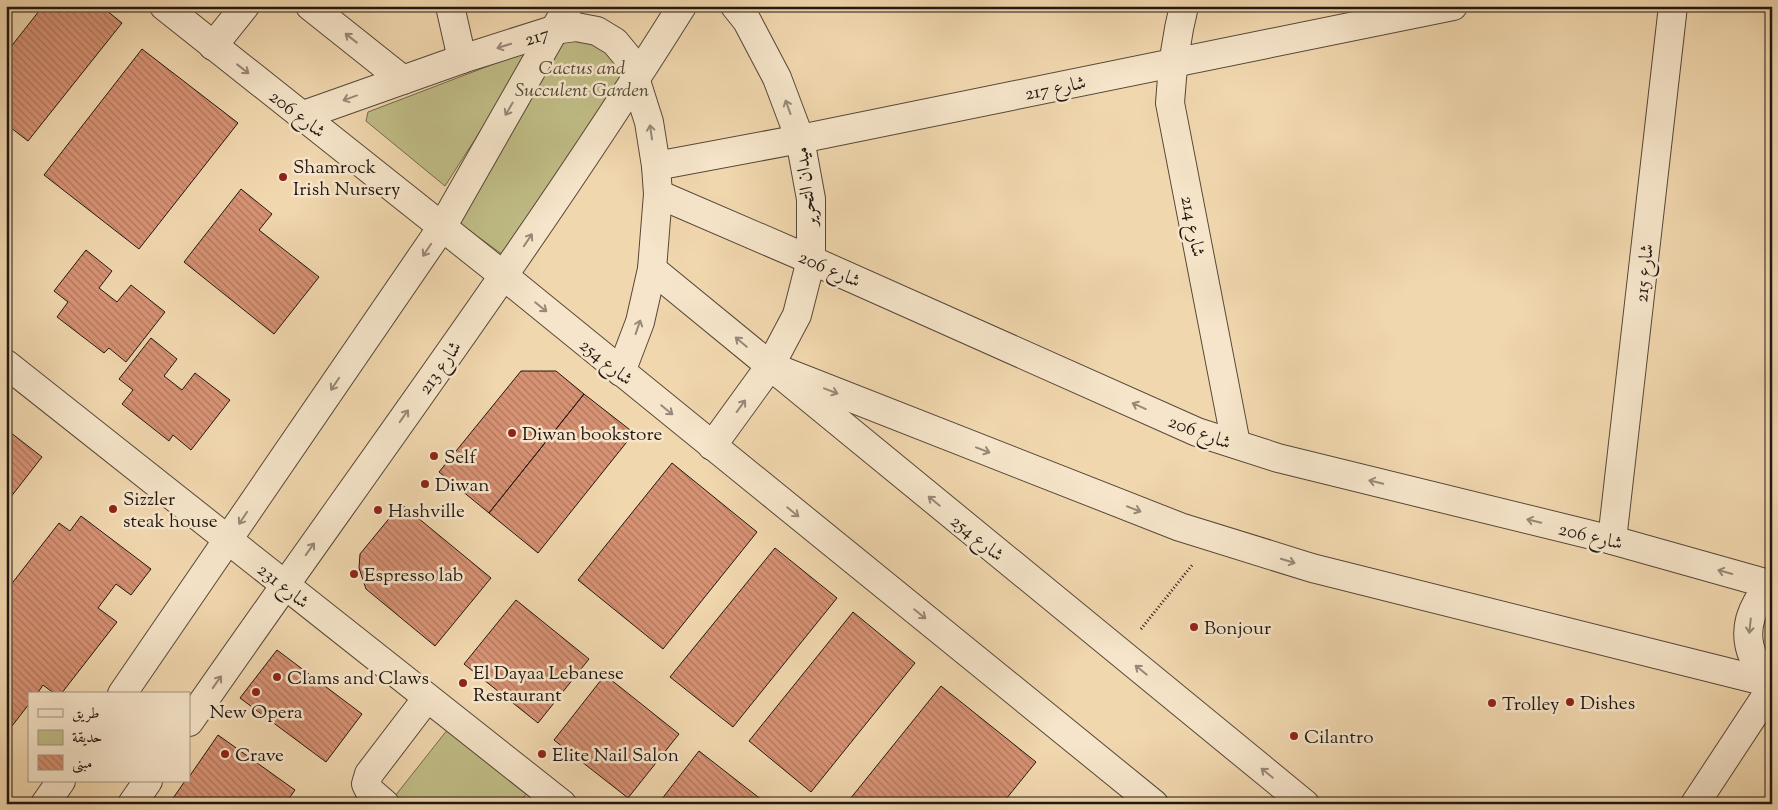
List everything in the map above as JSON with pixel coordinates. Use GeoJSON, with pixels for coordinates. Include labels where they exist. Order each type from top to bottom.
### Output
{"type":"FeatureCollection","features":[{"type":"Feature","properties":{"kind":"street","name":"شارع 206"},"geometry":{"type":"LineString","coordinates":[[164,6],[504,276]]}},
{"type":"Feature","properties":{"kind":"street"},"geometry":{"type":"LineString","coordinates":[[214,46],[245,6]]}},
{"type":"Feature","properties":{"kind":"street"},"geometry":{"type":"LineString","coordinates":[[310,6],[403,80]]}},
{"type":"Feature","properties":{"kind":"street"},"geometry":{"type":"LineString","coordinates":[[450,6],[462,59]]}},
{"type":"Feature","properties":{"kind":"street"},"geometry":{"type":"LineString","coordinates":[[123,692],[442,227],[568,6]]}},
{"type":"Feature","properties":{"kind":"street","name":"شارع 213"},"geometry":{"type":"LineString","coordinates":[[190,721],[504,276],[637,79],[682,6]]}},
{"type":"Feature","properties":{"kind":"street","name":"ميدان التحرير"},"geometry":{"type":"LineString","coordinates":[[712,446],[770,366],[797,315],[811,260],[811,198],[800,139],[777,78],[746,21],[735,6]]}},
{"type":"Feature","properties":{"kind":"street","name":"شارع 214"},"geometry":{"type":"LineString","coordinates":[[1184,6],[1172,64],[1170,103],[1236,444]]}},
{"type":"Feature","properties":{"kind":"street","name":"شارع 217"},"geometry":{"type":"LineString","coordinates":[[656,166],[800,139],[1453,6]]}},
{"type":"Feature","properties":{"kind":"street","name":"شارع 215"},"geometry":{"type":"LineString","coordinates":[[1612,540],[1674,6]]}},
{"type":"Feature","properties":{"kind":"street","name":"217"},"geometry":{"type":"LineString","coordinates":[[301,116],[462,59],[554,30],[576,27],[597,31],[615,42],[629,59],[637,79],[649,122],[658,194],[652,269],[640,322],[621,372]]}},
{"type":"Feature","properties":{"kind":"street","name":"شارع 206"},"geometry":{"type":"LineString","coordinates":[[658,194],[1197,432],[1278,458],[1612,540],[1772,585]]}},
{"type":"Feature","properties":{"kind":"street","name":"شارع 254"},"geometry":{"type":"LineString","coordinates":[[652,269],[1304,804]]}},
{"type":"Feature","properties":{"kind":"street","name":"شارع 254"},"geometry":{"type":"LineString","coordinates":[[504,276],[1154,804]]}},
{"type":"Feature","properties":{"kind":"street","name":"شارع 231"},"geometry":{"type":"LineString","coordinates":[[6,364],[562,804]]}},
{"type":"Feature","properties":{"kind":"street"},"geometry":{"type":"LineString","coordinates":[[770,366],[1180,527],[1214,538],[1322,571],[1772,685]]}},
{"type":"Feature","properties":{"kind":"street"},"geometry":{"type":"LineString","coordinates":[[1772,585],[1757,602],[1748,623],[1748,645],[1757,666],[1772,685]]}},
{"type":"Feature","properties":{"kind":"street"},"geometry":{"type":"LineString","coordinates":[[1695,804],[1772,685]]}},
{"type":"Feature","properties":{"kind":"street"},"geometry":{"type":"LineString","coordinates":[[386,804],[369,790],[366,784],[369,774],[427,698]]}},
{"type":"Feature","properties":{"kind":"street"},"geometry":{"type":"LineString","coordinates":[[45,804],[60,782]]}},
{"type":"Feature","properties":{"kind":"street"},"geometry":{"type":"LineString","coordinates":[[132,804],[147,782]]}},
{"type":"Feature","properties":{"kind":"path"},"geometry":{"type":"LineString","coordinates":[[1121,654],[1214,538]]}},
{"type":"Feature","properties":{"kind":"green space","name":"Cactus and Succulent Garden"},"geometry":{"type":"Polygon","coordinates":[[[581,38],[616,58],[625,80],[503,255],[458,222],[563,39],[581,38]]]}},
{"type":"Feature","properties":{"kind":"green space","name":"Cactus and Succulent Garden"},"geometry":{"type":"Polygon","coordinates":[[[533,49],[445,186],[366,121],[368,112],[533,49]]]}},
{"type":"Feature","properties":{"kind":"green space"},"geometry":{"type":"Polygon","coordinates":[[[448,729],[528,792],[518,804],[404,804],[395,796],[448,729]]]}},
{"type":"Feature","properties":{"kind":"building"},"geometry":{"type":"Polygon","coordinates":[[[43,6],[101,6],[122,23],[28,141],[6,124],[6,53],[43,6]]]}},
{"type":"Feature","properties":{"kind":"building"},"geometry":{"type":"Polygon","coordinates":[[[142,49],[238,123],[139,249],[44,175],[142,49]]]}},
{"type":"Feature","properties":{"kind":"building"},"geometry":{"type":"Polygon","coordinates":[[[241,189],[272,214],[259,230],[319,277],[274,334],[184,262],[241,189]]]}},
{"type":"Feature","properties":{"kind":"building"},"geometry":{"type":"Polygon","coordinates":[[[86,250],[112,271],[99,288],[117,302],[131,285],[165,312],[126,362],[109,348],[104,353],[57,317],[68,302],[54,291],[86,250]]]}},
{"type":"Feature","properties":{"kind":"building"},"geometry":{"type":"Polygon","coordinates":[[[151,338],[177,359],[164,376],[182,390],[195,373],[230,400],[191,450],[173,435],[169,441],[122,404],[133,390],[119,379],[151,338]]]}},
{"type":"Feature","properties":{"kind":"building","name":"Diwan bookstore"},"geometry":{"type":"Polygon","coordinates":[[[521,371],[556,371],[584,394],[489,513],[439,472],[521,371]]]}},
{"type":"Feature","properties":{"kind":"building"},"geometry":{"type":"Polygon","coordinates":[[[584,394],[634,433],[538,553],[489,513],[584,394]]]}},
{"type":"Feature","properties":{"kind":"building"},"geometry":{"type":"Polygon","coordinates":[[[6,429],[42,457],[10,498],[6,495],[6,429]]]}},
{"type":"Feature","properties":{"kind":"building"},"geometry":{"type":"Polygon","coordinates":[[[672,463],[757,532],[663,649],[578,580],[672,463]]]}},
{"type":"Feature","properties":{"kind":"building"},"geometry":{"type":"Polygon","coordinates":[[[401,504],[491,578],[435,646],[366,589],[359,568],[360,554],[401,504]]]}},
{"type":"Feature","properties":{"kind":"building"},"geometry":{"type":"Polygon","coordinates":[[[81,516],[151,569],[131,595],[116,584],[98,608],[117,622],[63,692],[52,692],[43,685],[38,692],[28,692],[28,705],[12,726],[6,721],[6,591],[59,523],[70,531],[81,516]]]}},
{"type":"Feature","properties":{"kind":"building"},"geometry":{"type":"Polygon","coordinates":[[[775,548],[837,598],[733,727],[670,677],[775,548]]]}},
{"type":"Feature","properties":{"kind":"building"},"geometry":{"type":"Polygon","coordinates":[[[516,600],[589,659],[538,723],[464,664],[516,600]]]}},
{"type":"Feature","properties":{"kind":"building"},"geometry":{"type":"Polygon","coordinates":[[[853,612],[915,663],[811,792],[749,741],[853,612]]]}},
{"type":"Feature","properties":{"kind":"building"},"geometry":{"type":"Polygon","coordinates":[[[277,650],[362,714],[326,762],[240,698],[277,650]]]}},
{"type":"Feature","properties":{"kind":"building"},"geometry":{"type":"Polygon","coordinates":[[[605,675],[679,734],[628,798],[554,740],[605,675]]]}},
{"type":"Feature","properties":{"kind":"building"},"geometry":{"type":"Polygon","coordinates":[[[941,686],[1036,762],[1002,804],[846,804],[941,686]]]}},
{"type":"Feature","properties":{"kind":"building"},"geometry":{"type":"Polygon","coordinates":[[[218,735],[295,790],[285,804],[169,804],[184,782],[190,782],[190,776],[218,735]]]}},
{"type":"Feature","properties":{"kind":"building"},"geometry":{"type":"Polygon","coordinates":[[[699,751],[767,804],[658,804],[699,751]]]}},
{"type":"Feature","properties":{"kind":"place","name":"Shamrock Irish Nursery"},"geometry":{"type":"Point","coordinates":[283,177]}},
{"type":"Feature","properties":{"kind":"place","name":"Diwan bookstore"},"geometry":{"type":"Point","coordinates":[512,433]}},
{"type":"Feature","properties":{"kind":"place","name":"Self"},"geometry":{"type":"Point","coordinates":[434,456]}},
{"type":"Feature","properties":{"kind":"place","name":"Diwan"},"geometry":{"type":"Point","coordinates":[425,484]}},
{"type":"Feature","properties":{"kind":"place","name":"Sizzler steak house"},"geometry":{"type":"Point","coordinates":[113,509]}},
{"type":"Feature","properties":{"kind":"place","name":"Hashville"},"geometry":{"type":"Point","coordinates":[378,510]}},
{"type":"Feature","properties":{"kind":"place","name":"Espresso lab"},"geometry":{"type":"Point","coordinates":[354,574]}},
{"type":"Feature","properties":{"kind":"place","name":"Bonjour"},"geometry":{"type":"Point","coordinates":[1194,627]}},
{"type":"Feature","properties":{"kind":"place","name":"Clams and Claws"},"geometry":{"type":"Point","coordinates":[277,677]}},
{"type":"Feature","properties":{"kind":"place","name":"El Dayaa Lebanese Restaurant"},"geometry":{"type":"Point","coordinates":[463,683]}},
{"type":"Feature","properties":{"kind":"place","name":"New Opera"},"geometry":{"type":"Point","coordinates":[256,692]}},
{"type":"Feature","properties":{"kind":"place","name":"Dishes"},"geometry":{"type":"Point","coordinates":[1570,702]}},
{"type":"Feature","properties":{"kind":"place","name":"Trolley"},"geometry":{"type":"Point","coordinates":[1492,703]}},
{"type":"Feature","properties":{"kind":"place","name":"Cilantro"},"geometry":{"type":"Point","coordinates":[1294,736]}},
{"type":"Feature","properties":{"kind":"place","name":"Crave"},"geometry":{"type":"Point","coordinates":[225,754]}},
{"type":"Feature","properties":{"kind":"place","name":"Elite Nail Salon"},"geometry":{"type":"Point","coordinates":[542,754]}}]}
